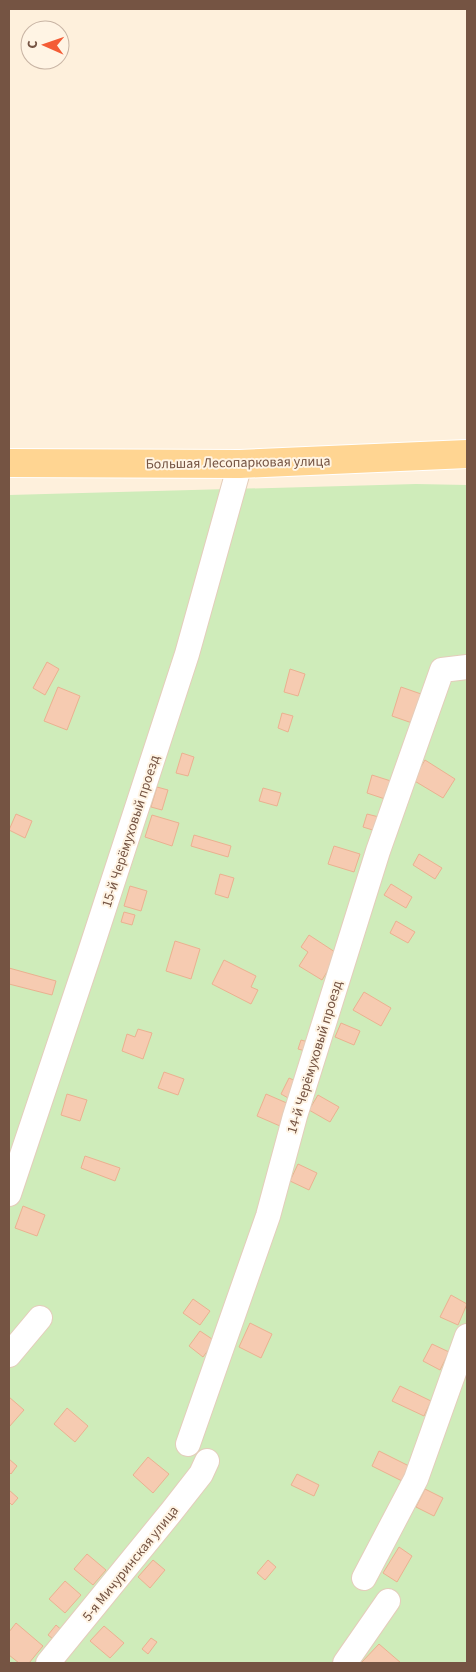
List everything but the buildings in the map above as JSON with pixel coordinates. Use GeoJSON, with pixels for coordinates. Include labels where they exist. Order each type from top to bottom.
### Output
{"type":"FeatureCollection","features":[{"type":"Feature","properties":{"kind":"main road","name":"Большая Лесопарковая улица"},"geometry":{"type":"LineString","coordinates":[[9,463],[240,464],[467,454]]}},
{"type":"Feature","properties":{"kind":"lane","name":"15-й Черёмуховый проезд"},"geometry":{"type":"LineString","coordinates":[[9,1194],[187,654],[240,464]]}},
{"type":"Feature","properties":{"kind":"lane","name":"14-й Черёмуховый проезд"},"geometry":{"type":"LineString","coordinates":[[188,1444],[268,1216],[295,1116],[378,851],[442,670],[467,667]]}},
{"type":"Feature","properties":{"kind":"lane"},"geometry":{"type":"LineString","coordinates":[[9,1355],[40,1318]]}},
{"type":"Feature","properties":{"kind":"lane"},"geometry":{"type":"LineString","coordinates":[[364,1578],[416,1479],[467,1336]]}},
{"type":"Feature","properties":{"kind":"lane","name":"5-я Мичуринская улица"},"geometry":{"type":"LineString","coordinates":[[48,1663],[172,1511],[201,1474],[207,1461]]}},
{"type":"Feature","properties":{"kind":"lane"},"geometry":{"type":"LineString","coordinates":[[345,1663],[388,1601]]}},
{"type":"Feature","properties":{"kind":"green space"},"geometry":{"type":"Polygon","coordinates":[[[416,484],[467,485],[467,1663],[9,1663],[9,495],[416,484]]]}}]}
